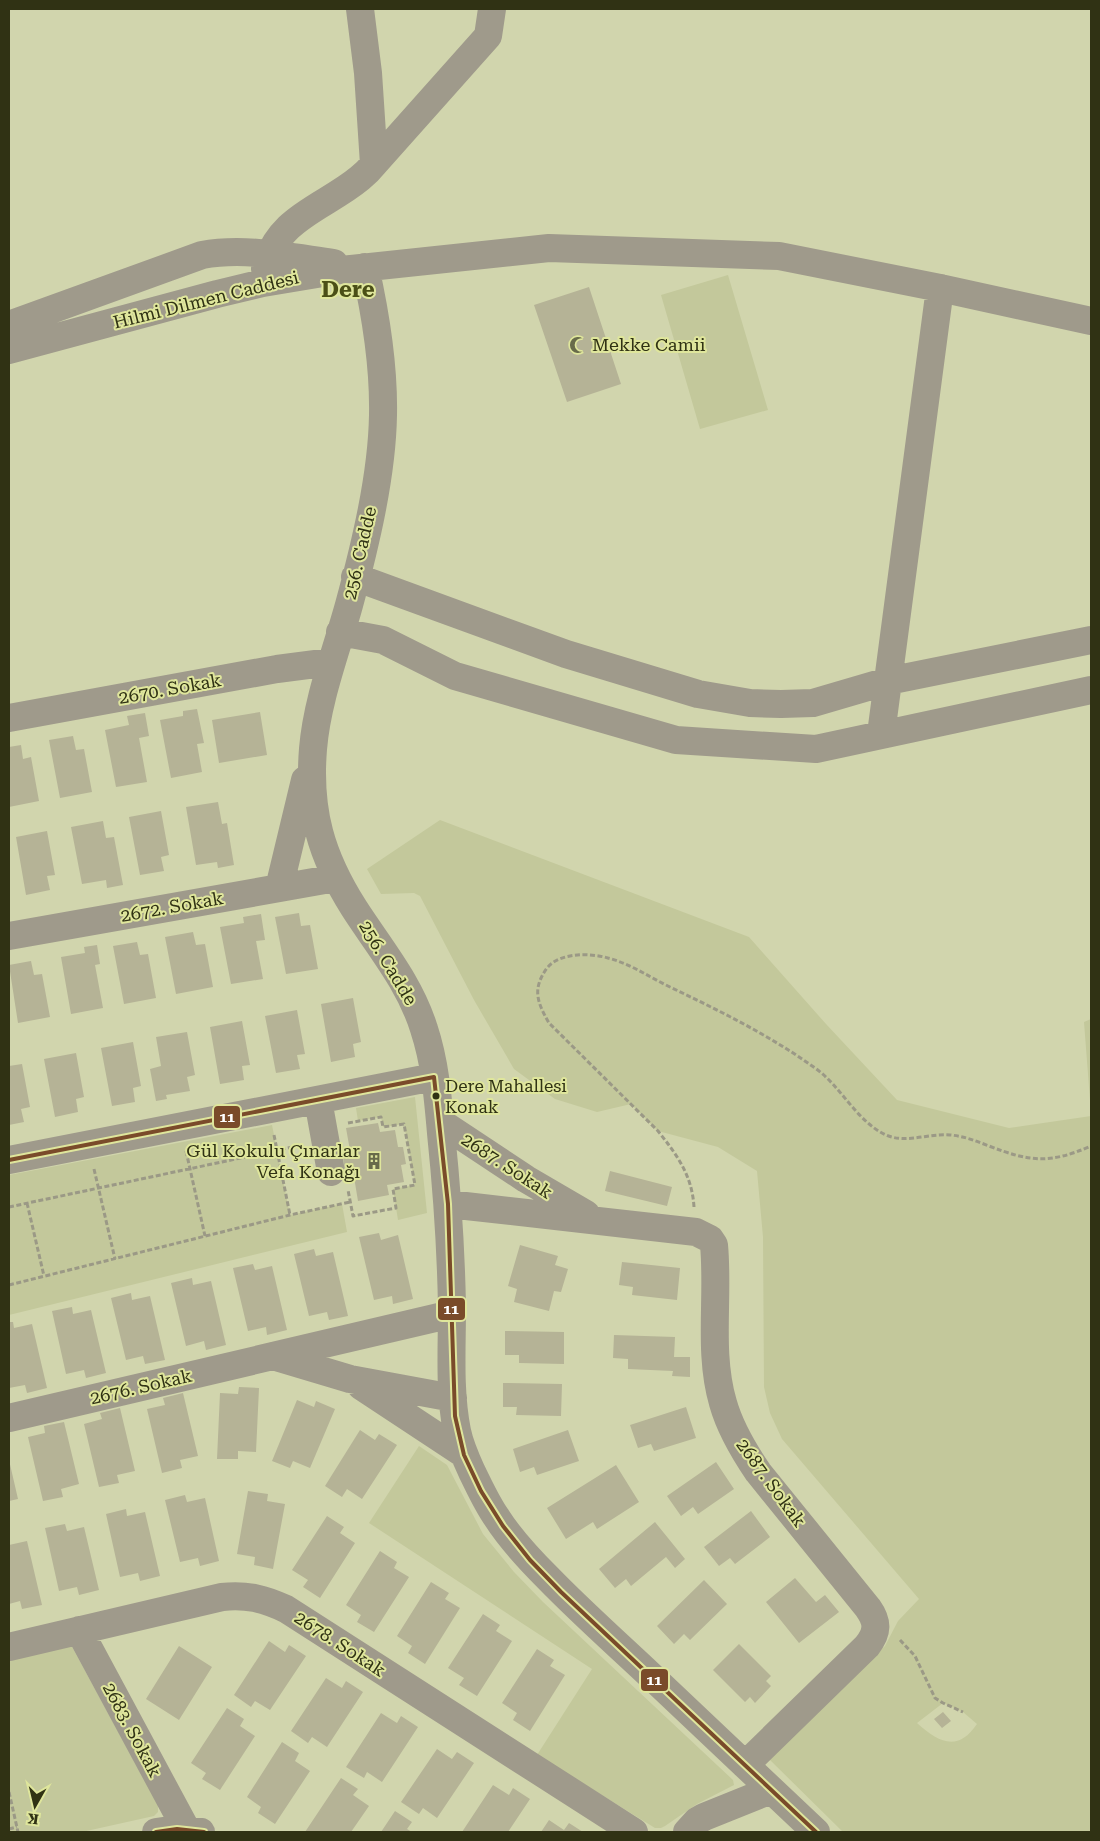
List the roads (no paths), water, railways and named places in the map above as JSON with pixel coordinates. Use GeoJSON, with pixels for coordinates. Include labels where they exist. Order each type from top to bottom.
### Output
{"type":"FeatureCollection","features":[{"type":"Feature","properties":{"kind":"street"},"geometry":{"type":"LineString","coordinates":[[360,9],[368,73],[374,164]]}},
{"type":"Feature","properties":{"kind":"street"},"geometry":{"type":"LineString","coordinates":[[263,283],[270,254],[280,236],[296,220],[360,179],[488,36],[495,9]]}},
{"type":"Feature","properties":{"kind":"street"},"geometry":{"type":"LineString","coordinates":[[365,267],[549,248],[779,256],[940,288],[1091,321]]}},
{"type":"Feature","properties":{"kind":"street","name":"Hilmi Dilmen Caddesi"},"geometry":{"type":"LineString","coordinates":[[9,350],[25,329],[202,255],[227,252],[270,254],[365,267]]}},
{"type":"Feature","properties":{"kind":"street","name":"Hilmi Dilmen Caddesi"},"geometry":{"type":"LineString","coordinates":[[25,329],[217,294],[263,283],[365,267]]}},
{"type":"Feature","properties":{"kind":"street","name":"256. Cadde"},"geometry":{"type":"LineString","coordinates":[[365,267],[378,335],[382,374],[383,417],[376,482],[355,577],[319,713],[313,747],[313,802],[325,855],[354,908],[392,963],[416,1008],[430,1049],[440,1122],[448,1204],[453,1398],[456,1429],[464,1454],[484,1496],[499,1521],[517,1545],[571,1601],[816,1832]]}},
{"type":"Feature","properties":{"kind":"street"},"geometry":{"type":"LineString","coordinates":[[881,734],[940,288]]}},
{"type":"Feature","properties":{"kind":"street"},"geometry":{"type":"LineString","coordinates":[[355,577],[566,654],[698,694],[724,700],[781,704],[813,703],[888,681],[1091,640]]}},
{"type":"Feature","properties":{"kind":"street"},"geometry":{"type":"LineString","coordinates":[[340,632],[383,640],[455,676],[676,740],[816,749],[1091,690]]}},
{"type":"Feature","properties":{"kind":"street","name":"2670. Sokak"},"geometry":{"type":"LineString","coordinates":[[9,718],[276,669],[331,662]]}},
{"type":"Feature","properties":{"kind":"street"},"geometry":{"type":"LineString","coordinates":[[279,888],[313,747]]}},
{"type":"Feature","properties":{"kind":"street","name":"2672. Sokak"},"geometry":{"type":"LineString","coordinates":[[9,936],[336,878]]}},
{"type":"Feature","properties":{"kind":"street"},"geometry":{"type":"LineString","coordinates":[[9,1160],[434,1077]]}},
{"type":"Feature","properties":{"kind":"street"},"geometry":{"type":"LineString","coordinates":[[318,1100],[332,1172]]}},
{"type":"Feature","properties":{"kind":"street","name":"2687. Sokak"},"geometry":{"type":"LineString","coordinates":[[440,1122],[526,1179],[601,1222]]}},
{"type":"Feature","properties":{"kind":"street","name":"2687. Sokak"},"geometry":{"type":"LineString","coordinates":[[448,1204],[696,1232],[710,1239],[714,1245],[715,1346],[718,1380],[731,1427],[743,1450],[758,1472],[868,1608],[876,1624],[875,1633],[867,1646],[745,1765]]}},
{"type":"Feature","properties":{"kind":"street","name":"2676. Sokak"},"geometry":{"type":"LineString","coordinates":[[9,1418],[452,1314]]}},
{"type":"Feature","properties":{"kind":"street","name":"2676. Sokak"},"geometry":{"type":"LineString","coordinates":[[273,1356],[350,1379],[453,1398]]}},
{"type":"Feature","properties":{"kind":"street","name":"2676. Sokak"},"geometry":{"type":"LineString","coordinates":[[350,1379],[464,1454]]}},
{"type":"Feature","properties":{"kind":"street","name":"2678. Sokak"},"geometry":{"type":"LineString","coordinates":[[9,1647],[222,1596],[236,1595],[264,1599],[286,1609],[634,1832]]}},
{"type":"Feature","properties":{"kind":"street","name":"2683. Sokak"},"geometry":{"type":"LineString","coordinates":[[79,1630],[195,1831]]}},
{"type":"Feature","properties":{"kind":"street"},"geometry":{"type":"LineString","coordinates":[[687,1832],[697,1821],[704,1817],[771,1790]]}},
{"type":"Feature","properties":{"kind":"street"},"geometry":{"type":"LineString","coordinates":[[156,1832],[168,1830],[195,1831]]}},
{"type":"Feature","properties":{"kind":"place","name":"Mekke Camii"},"geometry":{"type":"Point","coordinates":[578,345]}},
{"type":"Feature","properties":{"kind":"place","name":"Dere Mahallesi Konak"},"geometry":{"type":"Point","coordinates":[436,1096]}},
{"type":"Feature","properties":{"kind":"place","name":"Gül Kokulu Çınarlar Vefa Konağı"},"geometry":{"type":"Point","coordinates":[374,1161]}},
{"type":"Feature","properties":{"kind":"district","name":"Dere"},"geometry":{"type":"Point","coordinates":[348,289]}}]}
